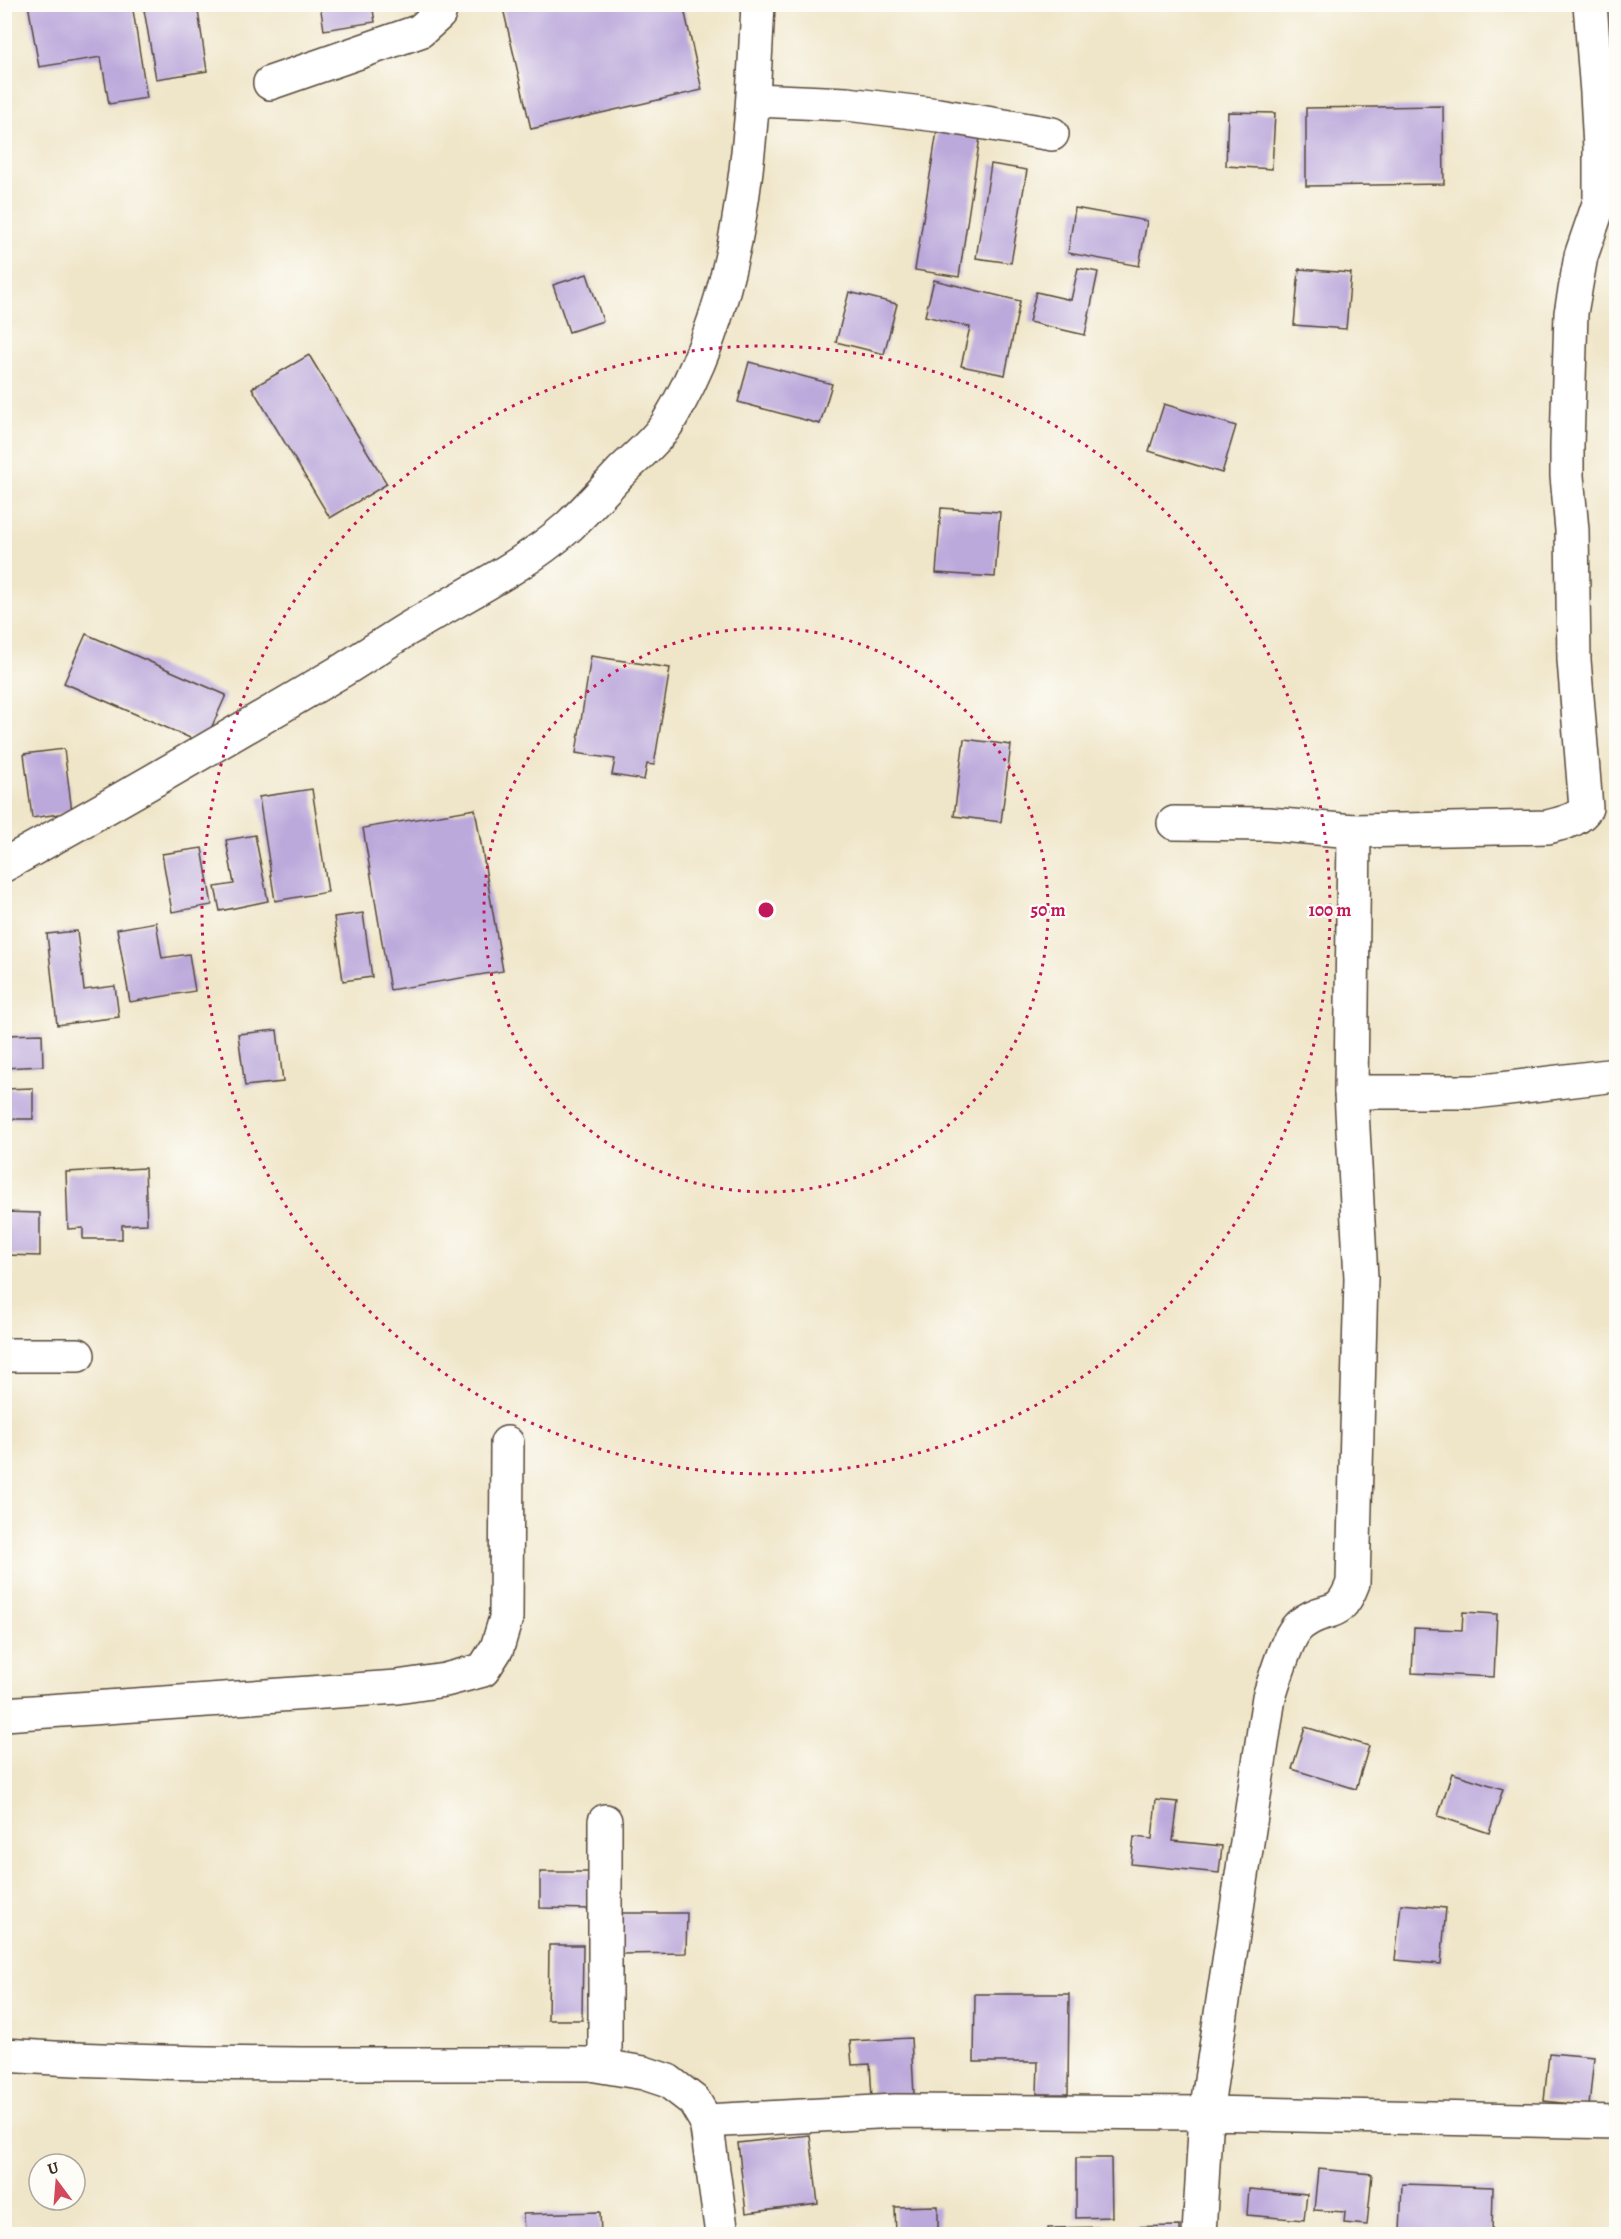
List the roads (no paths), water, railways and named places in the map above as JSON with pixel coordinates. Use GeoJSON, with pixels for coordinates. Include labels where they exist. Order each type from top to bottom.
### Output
{"type":"FeatureCollection","features":[{"type":"Feature","properties":{"kind":"street"},"geometry":{"type":"LineString","coordinates":[[270,83],[420,31],[439,14],[441,4]]}},
{"type":"Feature","properties":{"kind":"street"},"geometry":{"type":"LineString","coordinates":[[4,865],[133,793],[475,591],[542,548],[569,526],[665,426],[705,348],[725,291],[738,234],[753,100],[758,4]]}},
{"type":"Feature","properties":{"kind":"street"},"geometry":{"type":"LineString","coordinates":[[1174,823],[1268,824],[1354,831],[1548,827],[1583,814],[1586,808],[1574,660],[1572,530],[1567,476],[1567,445],[1571,313],[1581,256],[1600,201],[1598,93],[1590,4]]}},
{"type":"Feature","properties":{"kind":"street"},"geometry":{"type":"LineString","coordinates":[[753,100],[847,104],[926,113],[1052,134]]}},
{"type":"Feature","properties":{"kind":"street"},"geometry":{"type":"LineString","coordinates":[[1199,2235],[1206,2113],[1269,1697],[1282,1657],[1299,1624],[1340,1608],[1347,1599],[1353,1583],[1361,1278],[1351,1092],[1354,831]]}},
{"type":"Feature","properties":{"kind":"street"},"geometry":{"type":"LineString","coordinates":[[1351,1092],[1475,1092],[1617,1075]]}},
{"type":"Feature","properties":{"kind":"street"},"geometry":{"type":"LineString","coordinates":[[4,1355],[78,1356]]}},
{"type":"Feature","properties":{"kind":"street"},"geometry":{"type":"LineString","coordinates":[[4,1714],[397,1687],[445,1680],[483,1670],[497,1648],[506,1618],[507,1443]]}},
{"type":"Feature","properties":{"kind":"street"},"geometry":{"type":"LineString","coordinates":[[604,2066],[606,1821]]}},
{"type":"Feature","properties":{"kind":"street"},"geometry":{"type":"LineString","coordinates":[[4,2055],[86,2061],[216,2064],[590,2064],[644,2073],[668,2081],[694,2101],[706,2121],[722,2235]]}},
{"type":"Feature","properties":{"kind":"street"},"geometry":{"type":"LineString","coordinates":[[706,2121],[895,2112],[1206,2113],[1617,2122]]}}]}
